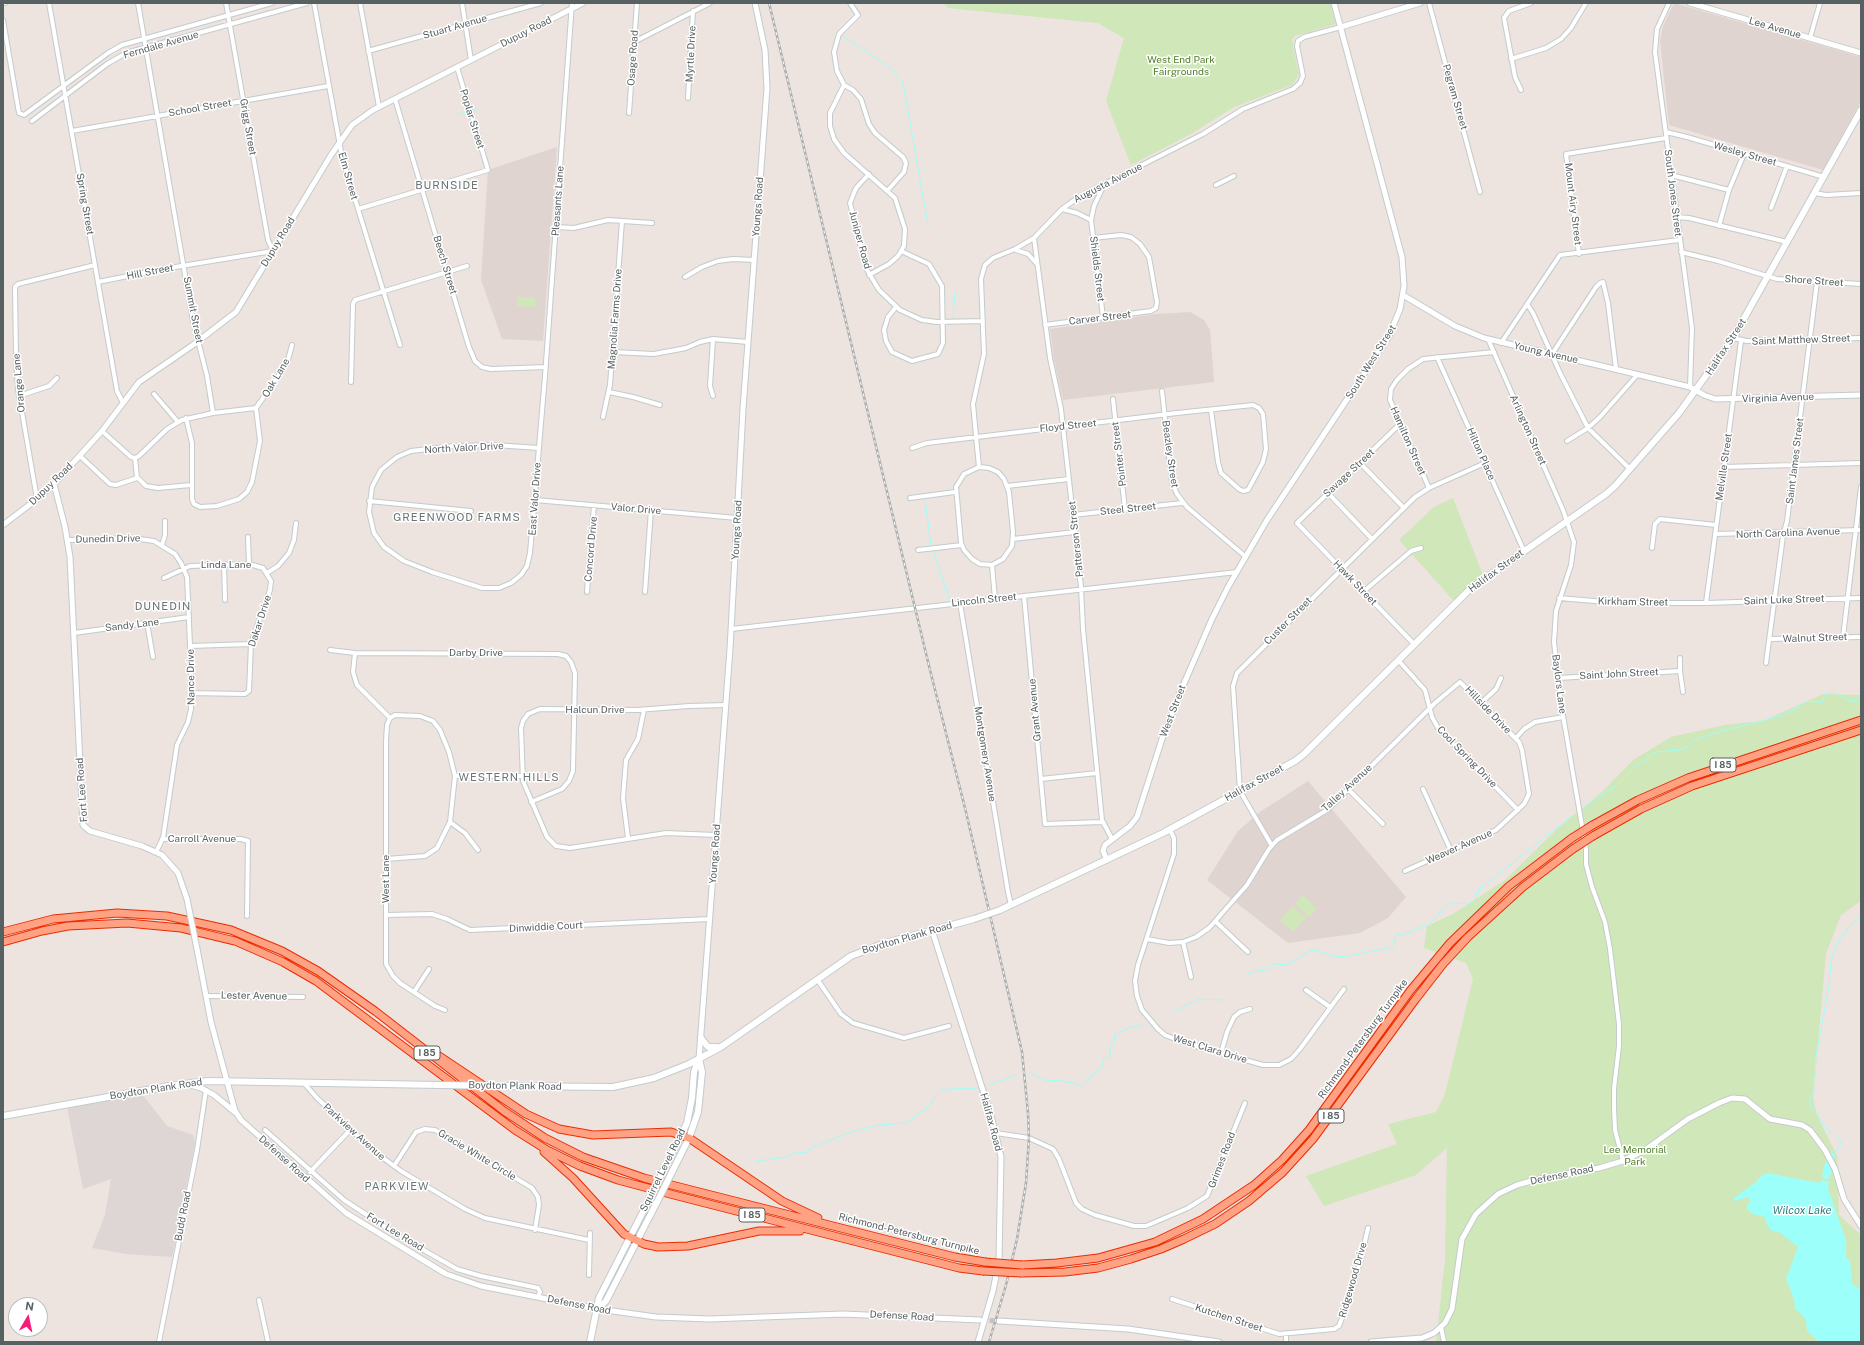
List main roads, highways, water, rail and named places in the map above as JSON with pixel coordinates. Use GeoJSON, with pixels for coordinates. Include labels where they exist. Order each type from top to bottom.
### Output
{"type":"FeatureCollection","features":[{"type":"Feature","properties":{"kind":"highway","name":"Richmond-Petersburg Turnpike"},"geometry":{"type":"LineString","coordinates":[[3,932],[53,919],[77,915],[117,913],[167,916],[215,926],[251,937],[300,961],[328,978],[403,1032],[432,1056],[528,1128],[553,1143],[583,1157],[644,1178],[850,1229],[955,1257],[985,1262],[1022,1265],[1081,1261],[1119,1253],[1150,1244],[1204,1219],[1254,1185],[1282,1160],[1309,1130],[1410,992],[1450,943],[1509,886],[1572,838],[1638,800],[1688,778],[1861,720]]}},
{"type":"Feature","properties":{"kind":"highway","name":"Richmond-Petersburg Turnpike"},"geometry":{"type":"LineString","coordinates":[[3,942],[42,931],[68,926],[128,923],[181,928],[212,935],[250,947],[283,962],[322,985],[488,1111],[528,1139],[561,1158],[618,1180],[959,1268],[983,1271],[1043,1274],[1083,1270],[1115,1264],[1149,1254],[1215,1224],[1249,1201],[1283,1172],[1313,1139],[1443,964],[1468,937],[1523,887],[1573,848],[1641,810],[1692,786],[1861,730]]}},
{"type":"Feature","properties":{"kind":"highway"},"geometry":{"type":"LineString","coordinates":[[403,1032],[526,1114],[549,1125],[571,1132],[593,1135],[665,1132],[682,1135],[689,1138],[792,1207],[819,1219],[850,1229]]}},
{"type":"Feature","properties":{"kind":"highway"},"geometry":{"type":"LineString","coordinates":[[528,1139],[567,1171],[607,1217],[633,1240],[658,1246],[688,1246],[764,1230],[796,1230],[822,1233]]}},
{"type":"Feature","properties":{"kind":"main road","name":"Halifax Street"},"geometry":{"type":"LineString","coordinates":[[987,915],[1012,905],[1055,883],[1170,830],[1303,755],[1470,589],[1606,494],[1675,419],[1733,338],[1859,117],[1861,110]]}},
{"type":"Feature","properties":{"kind":"main road","name":"Boydton Plank Road"},"geometry":{"type":"LineString","coordinates":[[3,1116],[182,1083],[227,1080],[602,1088],[628,1085],[654,1078],[699,1059],[721,1046],[841,962],[860,952],[987,915]]}},
{"type":"Feature","properties":{"kind":"main road"},"geometry":{"type":"LineString","coordinates":[[701,1038],[708,1047],[721,1046]]}},
{"type":"Feature","properties":{"kind":"main road","name":"Squirrel Level Road"},"geometry":{"type":"LineString","coordinates":[[633,1240],[649,1200],[682,1135],[690,1111],[694,1072],[699,1059]]}},
{"type":"Feature","properties":{"kind":"main road","name":"Squirrel Level Road"},"geometry":{"type":"LineString","coordinates":[[590,1342],[598,1310],[599,1298],[657,1202],[689,1138],[700,1100],[702,1072],[699,1059]]}},
{"type":"Feature","properties":{"kind":"water"},"geometry":{"type":"Polygon","coordinates":[[[1832,1151],[1835,1157],[1829,1179],[1822,1178],[1824,1166],[1832,1151]]]}},
{"type":"Feature","properties":{"kind":"water","name":"Wilcox Lake"},"geometry":{"type":"Polygon","coordinates":[[[1767,1173],[1820,1183],[1821,1180],[1829,1182],[1828,1189],[1846,1240],[1846,1257],[1850,1261],[1852,1283],[1861,1290],[1861,1342],[1819,1342],[1807,1331],[1806,1320],[1794,1307],[1795,1304],[1793,1296],[1786,1279],[1798,1247],[1779,1232],[1772,1231],[1767,1225],[1765,1217],[1753,1214],[1747,1210],[1747,1205],[1751,1201],[1749,1197],[1734,1201],[1734,1198],[1756,1182],[1761,1176],[1767,1173]]]}},
{"type":"Feature","properties":{"kind":"waterway"},"geometry":{"type":"LineString","coordinates":[[843,36],[891,68],[903,83],[928,225]]}},
{"type":"Feature","properties":{"kind":"waterway"},"geometry":{"type":"LineString","coordinates":[[457,114],[467,112]]}},
{"type":"Feature","properties":{"kind":"waterway"},"geometry":{"type":"LineString","coordinates":[[953,318],[955,292]]}},
{"type":"Feature","properties":{"kind":"waterway"},"geometry":{"type":"LineString","coordinates":[[925,500],[931,545]]}},
{"type":"Feature","properties":{"kind":"waterway"},"geometry":{"type":"LineString","coordinates":[[934,552],[949,598]]}},
{"type":"Feature","properties":{"kind":"waterway"},"geometry":{"type":"LineString","coordinates":[[1584,807],[1616,786],[1633,769],[1656,752],[1680,750],[1688,747],[1693,741],[1715,733],[1784,715],[1806,702],[1813,701],[1822,703],[1826,693],[1839,694],[1849,701],[1861,700]]}},
{"type":"Feature","properties":{"kind":"waterway"},"geometry":{"type":"LineString","coordinates":[[1248,976],[1250,972],[1266,970],[1274,964],[1288,965],[1309,951],[1316,950],[1333,956],[1344,957],[1393,947],[1396,935],[1402,935],[1427,925],[1435,919],[1445,907],[1452,903],[1468,904],[1475,900],[1477,892],[1482,887],[1572,816]]}},
{"type":"Feature","properties":{"kind":"waterway"},"geometry":{"type":"LineString","coordinates":[[1834,1154],[1842,1142],[1825,1127],[1810,1104],[1810,1098],[1814,1092],[1813,1079],[1816,1074],[1815,1061],[1829,986],[1831,962],[1836,946],[1848,928],[1861,916]]}},
{"type":"Feature","properties":{"kind":"waterway"},"geometry":{"type":"LineString","coordinates":[[1175,1011],[1199,999],[1223,1000]]}},
{"type":"Feature","properties":{"kind":"waterway"},"geometry":{"type":"LineString","coordinates":[[1031,1073],[1047,1081],[1057,1080],[1080,1086],[1083,1085],[1093,1074],[1101,1069],[1104,1058],[1110,1057],[1110,1047],[1114,1042],[1115,1035],[1129,1028],[1143,1025]]}},
{"type":"Feature","properties":{"kind":"waterway"},"geometry":{"type":"LineString","coordinates":[[990,1085],[1016,1075]]}},
{"type":"Feature","properties":{"kind":"waterway"},"geometry":{"type":"LineString","coordinates":[[757,1161],[786,1157],[798,1152],[805,1153],[813,1147],[851,1132],[879,1125],[906,1123],[930,1106],[934,1098],[941,1091],[954,1088],[977,1088]]}},
{"type":"Feature","properties":{"kind":"tunnel"},"geometry":{"type":"LineString","coordinates":[[982,1320],[999,1321]]}},
{"type":"Feature","properties":{"kind":"railway"},"geometry":{"type":"LineString","coordinates":[[769,3],[930,670],[965,808],[1022,1052],[1029,1138],[1026,1183],[1017,1239],[1006,1285],[989,1342]]}},
{"type":"Feature","properties":{"kind":"district","name":"BURNSIDE"},"geometry":{"type":"Point","coordinates":[447,186]}},
{"type":"Feature","properties":{"kind":"district","name":"GREENWOOD FARMS"},"geometry":{"type":"Point","coordinates":[457,518]}},
{"type":"Feature","properties":{"kind":"district","name":"DUNEDIN"},"geometry":{"type":"Point","coordinates":[163,607]}},
{"type":"Feature","properties":{"kind":"district","name":"WESTERN HILLS"},"geometry":{"type":"Point","coordinates":[509,778]}},
{"type":"Feature","properties":{"kind":"district","name":"PARKVIEW"},"geometry":{"type":"Point","coordinates":[397,1187]}},
{"type":"Feature","properties":{"kind":"park label","name":"West End Park Fairgrounds"},"geometry":{"type":"Point","coordinates":[1181,66]}},
{"type":"Feature","properties":{"kind":"park label","name":"Lee Memorial Park"},"geometry":{"type":"Point","coordinates":[1635,1156]}}]}
